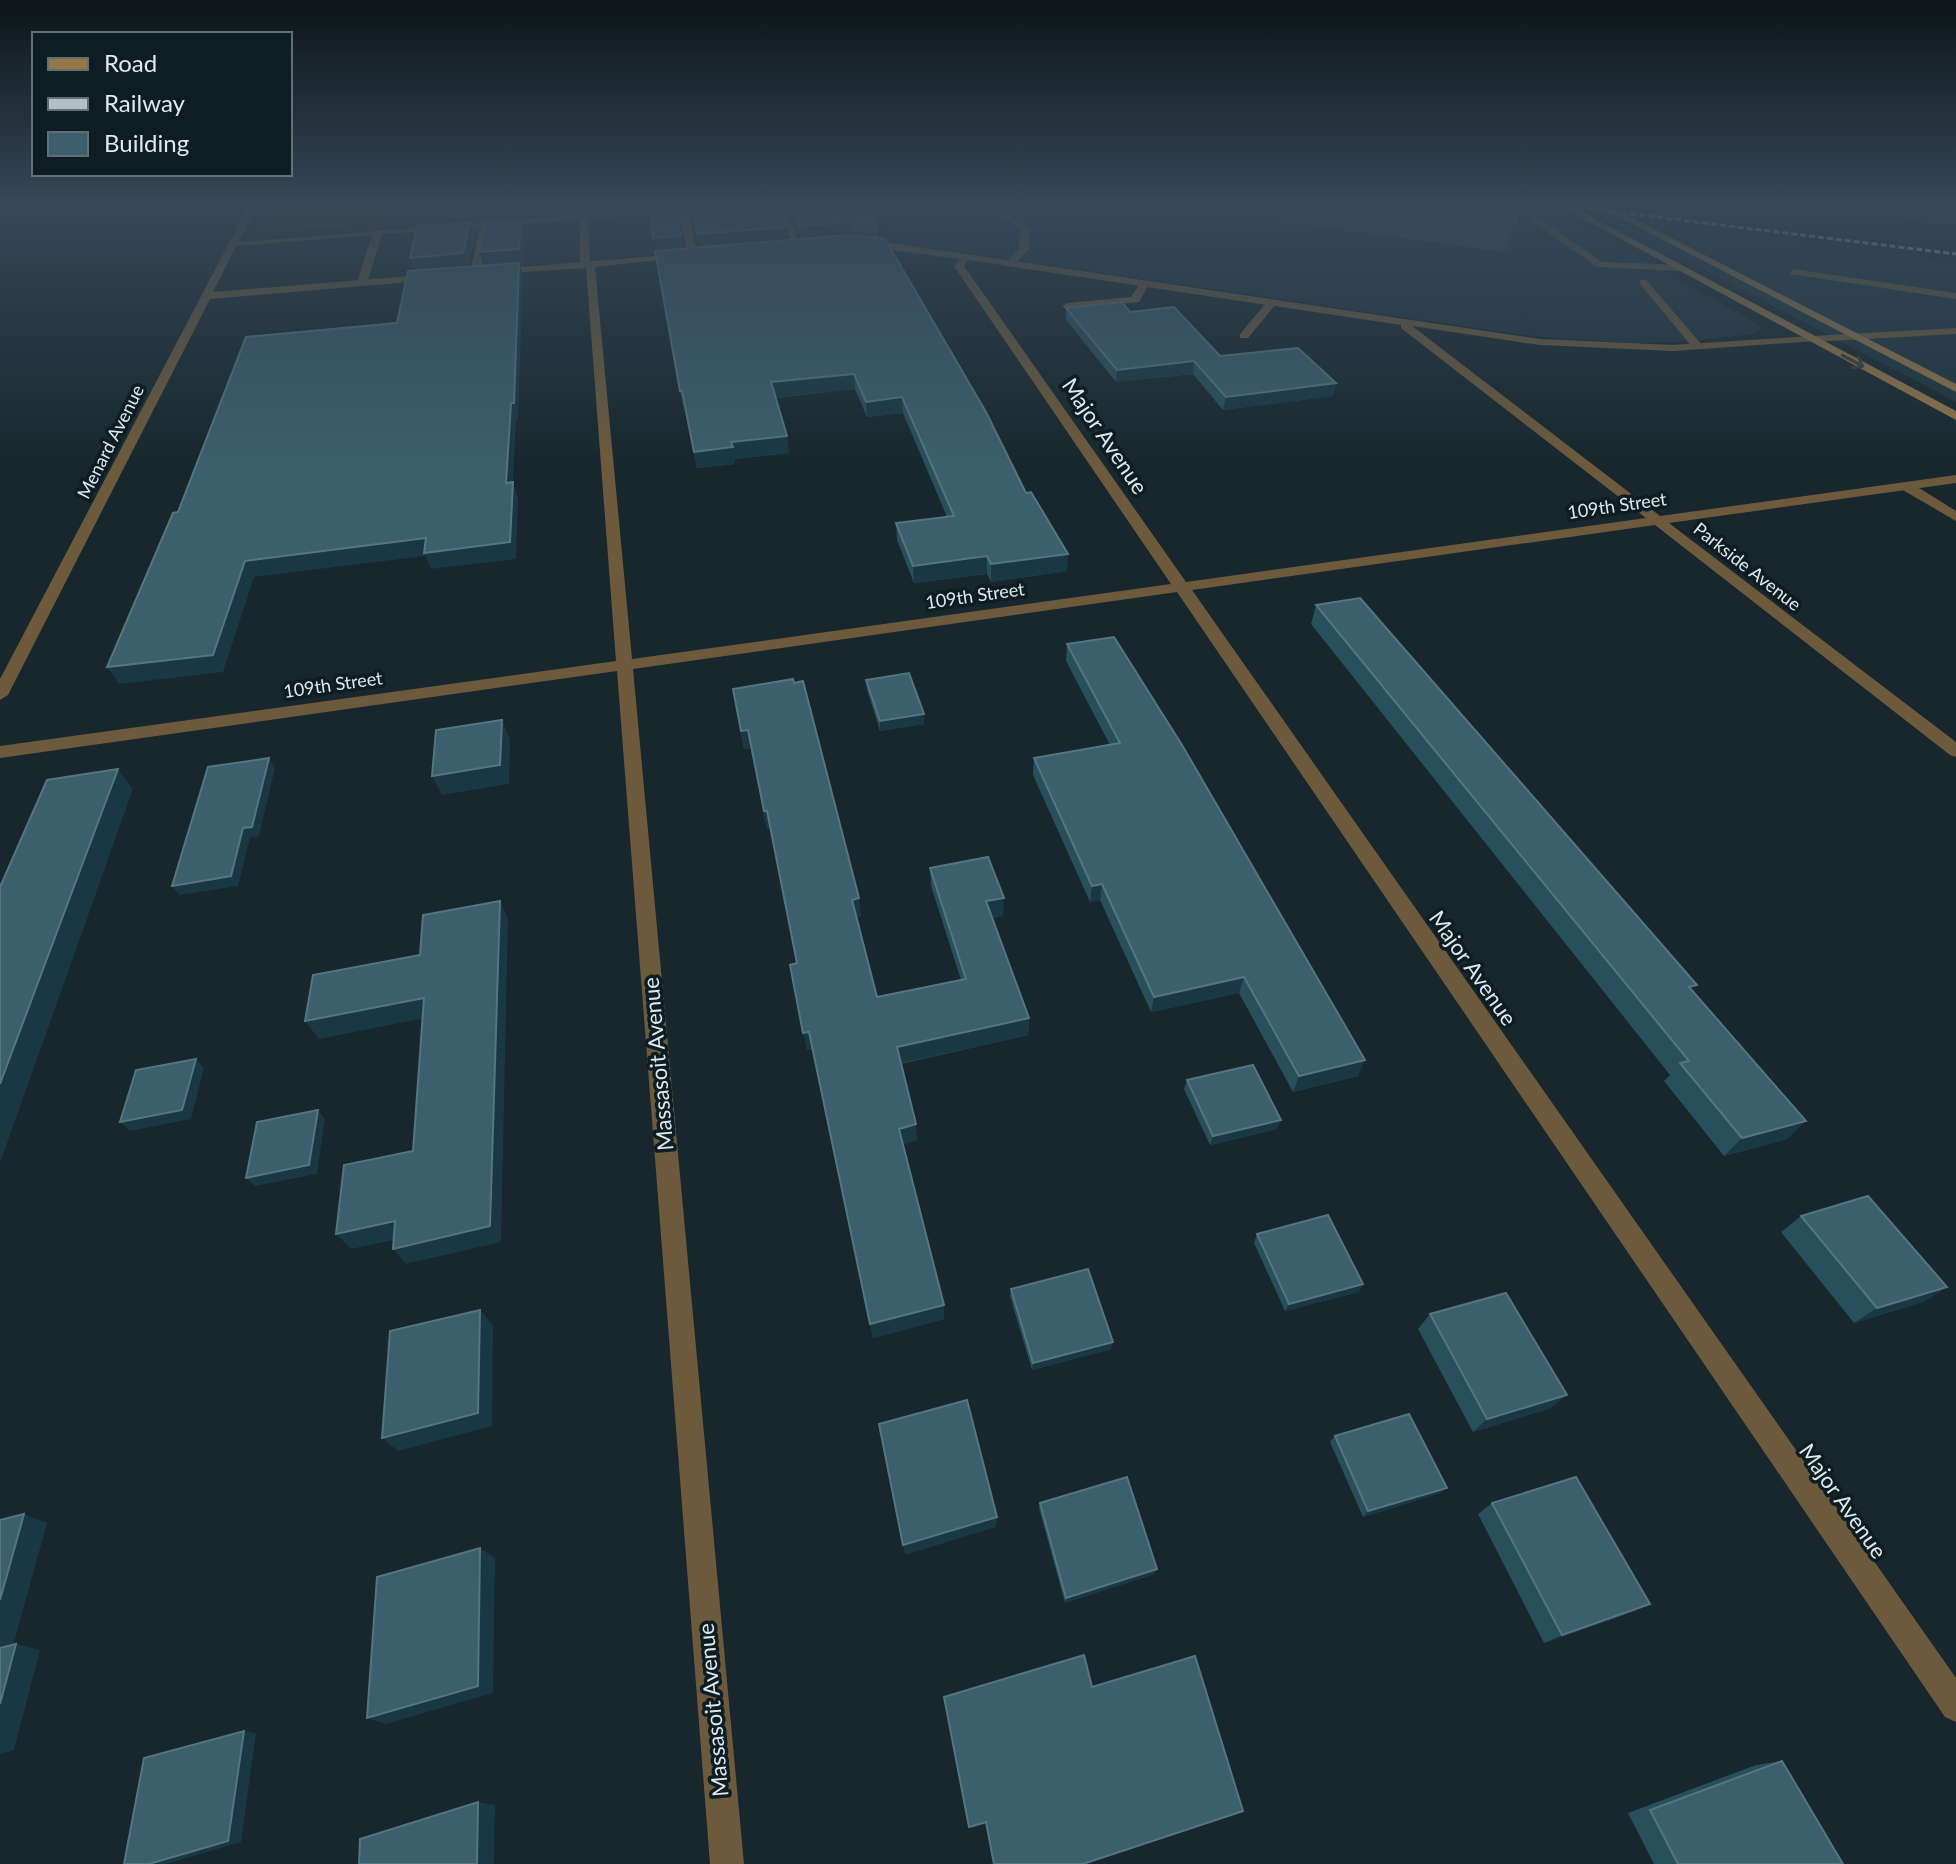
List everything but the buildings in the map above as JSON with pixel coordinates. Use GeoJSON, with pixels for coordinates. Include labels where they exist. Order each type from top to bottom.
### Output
{"type":"FeatureCollection","features":[{"type":"Feature","properties":{"kind":"street","name":"Menard Avenue"},"geometry":{"type":"LineString","coordinates":[[0,695],[209,292]]}},
{"type":"Feature","properties":{"kind":"street"},"geometry":{"type":"LineString","coordinates":[[207,296],[255,292]]}},
{"type":"Feature","properties":{"kind":"street","name":"Massasoit Avenue"},"geometry":{"type":"LineString","coordinates":[[590,292],[727,1864]]}},
{"type":"Feature","properties":{"kind":"street","name":"Major Avenue"},"geometry":{"type":"LineString","coordinates":[[977,292],[1956,1706]]}},
{"type":"Feature","properties":{"kind":"street"},"geometry":{"type":"LineString","coordinates":[[1067,306],[1135,300],[1140,292]]}},
{"type":"Feature","properties":{"kind":"street"},"geometry":{"type":"LineString","coordinates":[[1195,292],[1402,324],[1540,342],[1609,347],[1698,347],[1956,331]]}},
{"type":"Feature","properties":{"kind":"street"},"geometry":{"type":"LineString","coordinates":[[1651,292],[1698,347]]}},
{"type":"Feature","properties":{"kind":"street"},"geometry":{"type":"LineString","coordinates":[[1725,292],[1956,416]]}},
{"type":"Feature","properties":{"kind":"street"},"geometry":{"type":"LineString","coordinates":[[1768,292],[1956,389]]}},
{"type":"Feature","properties":{"kind":"street"},"geometry":{"type":"LineString","coordinates":[[1929,292],[1956,296]]}},
{"type":"Feature","properties":{"kind":"street"},"geometry":{"type":"LineString","coordinates":[[1244,336],[1271,304]]}},
{"type":"Feature","properties":{"kind":"street","name":"Parkside Avenue"},"geometry":{"type":"LineString","coordinates":[[1402,324],[1956,751]]}},
{"type":"Feature","properties":{"kind":"street","name":"109th Street"},"geometry":{"type":"LineString","coordinates":[[0,752],[1956,479]]}},
{"type":"Feature","properties":{"kind":"street"},"geometry":{"type":"LineString","coordinates":[[1906,486],[1956,517]]}},
{"type":"Feature","properties":{"kind":"shaded area"},"geometry":{"type":"Polygon","coordinates":[[[1233,292],[1701,292],[1761,326],[1755,334],[1679,342],[1627,343],[1530,336],[1233,292]]]}},
{"type":"Feature","properties":{"kind":"shaded area"},"geometry":{"type":"Polygon","coordinates":[[[1746,292],[1956,292],[1956,402],[1746,292]]]}}]}
